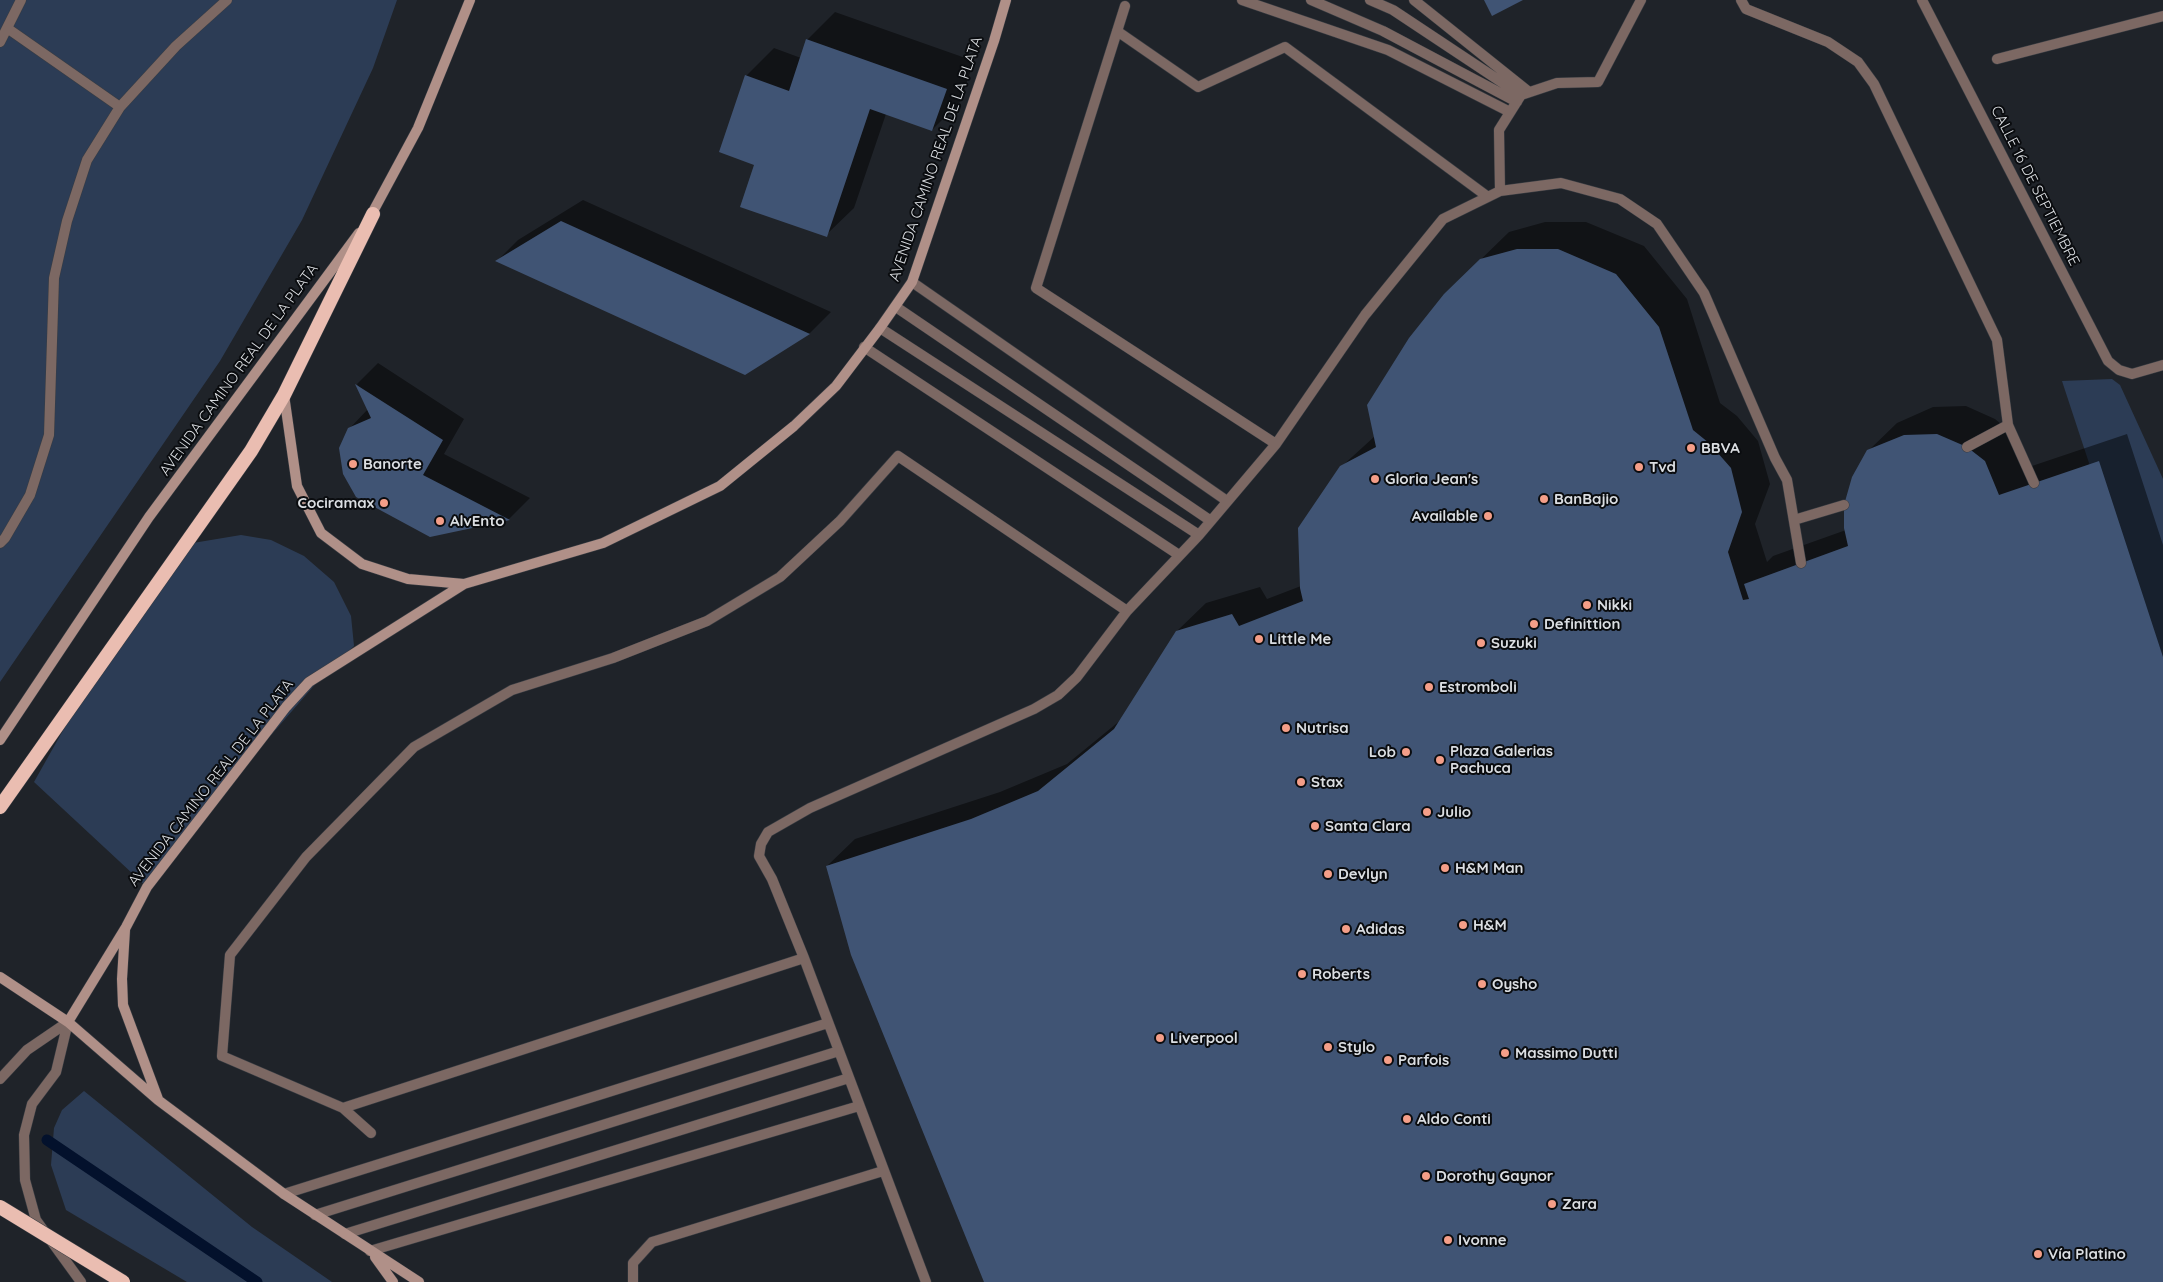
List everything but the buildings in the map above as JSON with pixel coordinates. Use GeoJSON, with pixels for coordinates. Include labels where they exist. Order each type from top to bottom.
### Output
{"type":"FeatureCollection","features":[{"type":"Feature","properties":{"kind":"highway"},"geometry":{"type":"LineString","coordinates":[[0,807],[251,451],[284,395],[372,214]]}},
{"type":"Feature","properties":{"kind":"highway"},"geometry":{"type":"LineString","coordinates":[[0,1207],[122,1282]]}},
{"type":"Feature","properties":{"kind":"main road","name":"AVENIDA CAMINO REAL DE LA PLATA"},"geometry":{"type":"LineString","coordinates":[[0,740],[149,517],[372,214],[418,128],[470,0]]}},
{"type":"Feature","properties":{"kind":"main road","name":"AVENIDA CAMINO REAL DE LA PLATA"},"geometry":{"type":"LineString","coordinates":[[68,1022],[126,927],[147,887],[286,707],[308,682],[464,584],[604,544],[720,486],[794,426],[836,386],[912,282],[994,41],[1006,0]]}},
{"type":"Feature","properties":{"kind":"main road"},"geometry":{"type":"LineString","coordinates":[[284,395],[297,486],[321,533],[362,564],[408,578],[464,584]]}},
{"type":"Feature","properties":{"kind":"main road"},"geometry":{"type":"LineString","coordinates":[[126,927],[122,979],[123,1005],[158,1100]]}},
{"type":"Feature","properties":{"kind":"main road"},"geometry":{"type":"LineString","coordinates":[[0,977],[68,1022],[158,1100],[284,1194],[418,1282]]}},
{"type":"Feature","properties":{"kind":"main road"},"geometry":{"type":"LineString","coordinates":[[370,1251],[393,1282]]}},
{"type":"Feature","properties":{"kind":"street"},"geometry":{"type":"LineString","coordinates":[[0,42],[22,0]]}},
{"type":"Feature","properties":{"kind":"street"},"geometry":{"type":"LineString","coordinates":[[0,543],[5,538],[30,495],[49,435],[54,278],[67,221],[87,160],[120,107],[176,46],[226,0]]}},
{"type":"Feature","properties":{"kind":"street"},"geometry":{"type":"LineString","coordinates":[[1242,0],[1388,50],[1510,112]]}},
{"type":"Feature","properties":{"kind":"street"},"geometry":{"type":"LineString","coordinates":[[1311,0],[1383,30],[1522,97]]}},
{"type":"Feature","properties":{"kind":"street"},"geometry":{"type":"LineString","coordinates":[[1370,0],[1393,10],[1522,97]]}},
{"type":"Feature","properties":{"kind":"street"},"geometry":{"type":"LineString","coordinates":[[1414,0],[1522,97]]}},
{"type":"Feature","properties":{"kind":"street"},"geometry":{"type":"LineString","coordinates":[[1500,191],[1499,130],[1510,112],[1522,97],[1557,83],[1598,82],[1641,0]]}},
{"type":"Feature","properties":{"kind":"street"},"geometry":{"type":"LineString","coordinates":[[1741,0],[1746,9],[1828,42],[1858,62],[1874,84],[1996,340],[2008,425],[2034,483]]}},
{"type":"Feature","properties":{"kind":"street","name":"CALLE 16 DE SEPTIEMBRE"},"geometry":{"type":"LineString","coordinates":[[1922,0],[2108,361],[2119,370],[2132,374],[2163,365]]}},
{"type":"Feature","properties":{"kind":"street"},"geometry":{"type":"LineString","coordinates":[[1125,6],[1036,288],[1276,444]]}},
{"type":"Feature","properties":{"kind":"street"},"geometry":{"type":"LineString","coordinates":[[1997,59],[2163,16]]}},
{"type":"Feature","properties":{"kind":"street"},"geometry":{"type":"LineString","coordinates":[[7,28],[120,107]]}},
{"type":"Feature","properties":{"kind":"street"},"geometry":{"type":"LineString","coordinates":[[1117,31],[1198,87],[1286,46],[1488,197]]}},
{"type":"Feature","properties":{"kind":"street"},"geometry":{"type":"LineString","coordinates":[[926,1282],[804,958],[772,879],[759,856],[761,844],[768,832],[818,804],[1034,709],[1058,695],[1077,677],[1127,611],[1199,535],[1276,444],[1365,315],[1443,219],[1500,191],[1561,183],[1620,199],[1657,224],[1704,294],[1775,458],[1787,480],[1801,563]]}},
{"type":"Feature","properties":{"kind":"street"},"geometry":{"type":"LineString","coordinates":[[912,282],[1228,501]]}},
{"type":"Feature","properties":{"kind":"street"},"geometry":{"type":"LineString","coordinates":[[896,306],[1211,521]]}},
{"type":"Feature","properties":{"kind":"street"},"geometry":{"type":"LineString","coordinates":[[880,328],[1199,535]]}},
{"type":"Feature","properties":{"kind":"street"},"geometry":{"type":"LineString","coordinates":[[864,347],[1179,555]]}},
{"type":"Feature","properties":{"kind":"street"},"geometry":{"type":"LineString","coordinates":[[1967,447],[2008,425]]}},
{"type":"Feature","properties":{"kind":"street"},"geometry":{"type":"LineString","coordinates":[[371,1133],[343,1108],[222,1056],[230,955],[306,857],[414,747],[512,690],[613,658],[707,621],[780,577],[840,521],[898,456],[1127,611]]}},
{"type":"Feature","properties":{"kind":"street"},"geometry":{"type":"LineString","coordinates":[[1794,520],[1844,505]]}},
{"type":"Feature","properties":{"kind":"street"},"geometry":{"type":"LineString","coordinates":[[343,1108],[804,958]]}},
{"type":"Feature","properties":{"kind":"street"},"geometry":{"type":"LineString","coordinates":[[0,1079],[27,1050],[68,1022]]}},
{"type":"Feature","properties":{"kind":"street"},"geometry":{"type":"LineString","coordinates":[[68,1022],[56,1072],[32,1104],[24,1135],[25,1180],[36,1220],[81,1282]]}},
{"type":"Feature","properties":{"kind":"street"},"geometry":{"type":"LineString","coordinates":[[284,1194],[828,1023]]}},
{"type":"Feature","properties":{"kind":"street"},"geometry":{"type":"LineString","coordinates":[[315,1215],[839,1051]]}},
{"type":"Feature","properties":{"kind":"street"},"geometry":{"type":"LineString","coordinates":[[345,1234],[849,1078]]}},
{"type":"Feature","properties":{"kind":"street"},"geometry":{"type":"LineString","coordinates":[[370,1251],[859,1106]]}},
{"type":"Feature","properties":{"kind":"street"},"geometry":{"type":"LineString","coordinates":[[633,1282],[633,1263],[652,1242],[883,1171]]}},
{"type":"Feature","properties":{"kind":"shaded area"},"geometry":{"type":"Polygon","coordinates":[[[0,0],[397,0],[373,68],[302,220],[220,361],[0,682],[0,0]]]}},
{"type":"Feature","properties":{"kind":"shaded area"},"geometry":{"type":"Polygon","coordinates":[[[2112,379],[2120,385],[2163,479],[2163,688],[2062,381],[2112,379]]]}},
{"type":"Feature","properties":{"kind":"shaded area"},"geometry":{"type":"Polygon","coordinates":[[[241,535],[271,540],[304,556],[334,582],[351,616],[354,646],[318,681],[214,801],[147,887],[34,782],[79,702],[193,543],[241,535]]]}},
{"type":"Feature","properties":{"kind":"shaded area"},"geometry":{"type":"Polygon","coordinates":[[[84,1091],[252,1227],[332,1282],[187,1282],[66,1210],[51,1165],[54,1128],[62,1110],[84,1091]]]}},
{"type":"Feature","properties":{"kind":"waterway"},"geometry":{"type":"LineString","coordinates":[[47,1140],[257,1282]]}},
{"type":"Feature","properties":{"kind":"place","name":"BBVA"},"geometry":{"type":"Point","coordinates":[1691,448]}},
{"type":"Feature","properties":{"kind":"place","name":"Banorte"},"geometry":{"type":"Point","coordinates":[353,464]}},
{"type":"Feature","properties":{"kind":"place","name":"Tvd"},"geometry":{"type":"Point","coordinates":[1639,467]}},
{"type":"Feature","properties":{"kind":"place","name":"Gloria Jean's"},"geometry":{"type":"Point","coordinates":[1375,479]}},
{"type":"Feature","properties":{"kind":"place","name":"BanBajio"},"geometry":{"type":"Point","coordinates":[1544,499]}},
{"type":"Feature","properties":{"kind":"place","name":"Cociramax"},"geometry":{"type":"Point","coordinates":[384,503]}},
{"type":"Feature","properties":{"kind":"place","name":"Available"},"geometry":{"type":"Point","coordinates":[1488,516]}},
{"type":"Feature","properties":{"kind":"place","name":"AlvEnto"},"geometry":{"type":"Point","coordinates":[440,521]}},
{"type":"Feature","properties":{"kind":"place","name":"Nikki"},"geometry":{"type":"Point","coordinates":[1587,605]}},
{"type":"Feature","properties":{"kind":"place","name":"Definittion"},"geometry":{"type":"Point","coordinates":[1534,624]}},
{"type":"Feature","properties":{"kind":"place","name":"Little Me"},"geometry":{"type":"Point","coordinates":[1259,639]}},
{"type":"Feature","properties":{"kind":"place","name":"Suzuki"},"geometry":{"type":"Point","coordinates":[1481,643]}},
{"type":"Feature","properties":{"kind":"place","name":"Estromboli"},"geometry":{"type":"Point","coordinates":[1429,687]}},
{"type":"Feature","properties":{"kind":"place","name":"Nutrisa"},"geometry":{"type":"Point","coordinates":[1286,728]}},
{"type":"Feature","properties":{"kind":"place","name":"Lob"},"geometry":{"type":"Point","coordinates":[1406,752]}},
{"type":"Feature","properties":{"kind":"place","name":"Plaza Galerias Pachuca"},"geometry":{"type":"Point","coordinates":[1440,760]}},
{"type":"Feature","properties":{"kind":"place","name":"Stax"},"geometry":{"type":"Point","coordinates":[1301,782]}},
{"type":"Feature","properties":{"kind":"place","name":"Julio"},"geometry":{"type":"Point","coordinates":[1427,812]}},
{"type":"Feature","properties":{"kind":"place","name":"Santa Clara"},"geometry":{"type":"Point","coordinates":[1315,826]}},
{"type":"Feature","properties":{"kind":"place","name":"H&M Man"},"geometry":{"type":"Point","coordinates":[1445,868]}},
{"type":"Feature","properties":{"kind":"place","name":"Devlyn"},"geometry":{"type":"Point","coordinates":[1328,874]}},
{"type":"Feature","properties":{"kind":"place","name":"H&M"},"geometry":{"type":"Point","coordinates":[1463,925]}},
{"type":"Feature","properties":{"kind":"place","name":"Adidas"},"geometry":{"type":"Point","coordinates":[1346,929]}},
{"type":"Feature","properties":{"kind":"place","name":"Roberts"},"geometry":{"type":"Point","coordinates":[1302,974]}},
{"type":"Feature","properties":{"kind":"place","name":"Oysho"},"geometry":{"type":"Point","coordinates":[1482,984]}},
{"type":"Feature","properties":{"kind":"place","name":"Liverpool"},"geometry":{"type":"Point","coordinates":[1160,1038]}},
{"type":"Feature","properties":{"kind":"place","name":"Stylo"},"geometry":{"type":"Point","coordinates":[1328,1047]}},
{"type":"Feature","properties":{"kind":"place","name":"Massimo Dutti"},"geometry":{"type":"Point","coordinates":[1505,1053]}},
{"type":"Feature","properties":{"kind":"place","name":"Parfois"},"geometry":{"type":"Point","coordinates":[1388,1060]}},
{"type":"Feature","properties":{"kind":"place","name":"Aldo Conti"},"geometry":{"type":"Point","coordinates":[1407,1119]}},
{"type":"Feature","properties":{"kind":"place","name":"Dorothy Gaynor"},"geometry":{"type":"Point","coordinates":[1426,1176]}},
{"type":"Feature","properties":{"kind":"place","name":"Zara"},"geometry":{"type":"Point","coordinates":[1552,1204]}},
{"type":"Feature","properties":{"kind":"place","name":"Ivonne"},"geometry":{"type":"Point","coordinates":[1448,1240]}},
{"type":"Feature","properties":{"kind":"place","name":"Vía Platino"},"geometry":{"type":"Point","coordinates":[2038,1254]}}]}
